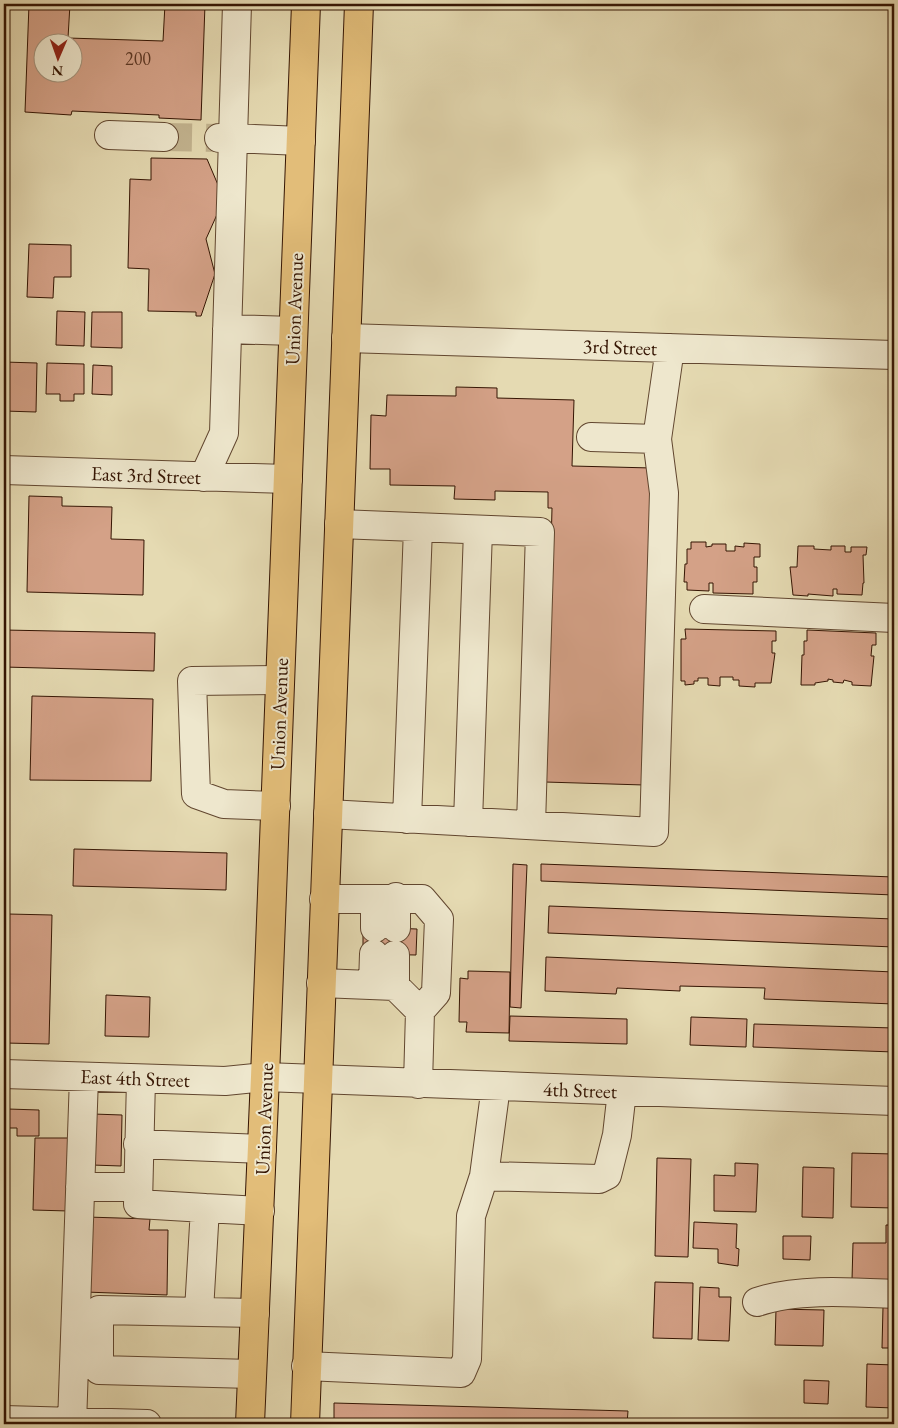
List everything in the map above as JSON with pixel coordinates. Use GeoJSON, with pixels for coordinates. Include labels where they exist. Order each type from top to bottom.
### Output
{"type":"FeatureCollection","features":[{"type":"Feature","properties":{"kind":"highway","name":"Union Avenue"},"geometry":{"type":"LineString","coordinates":[[250,1424],[266,1077],[306,4]]}},
{"type":"Feature","properties":{"kind":"highway"},"geometry":{"type":"LineString","coordinates":[[304,1424],[359,4]]}},
{"type":"Feature","properties":{"kind":"street"},"geometry":{"type":"LineString","coordinates":[[204,476],[224,433],[227,329],[226,138],[237,4]]}},
{"type":"Feature","properties":{"kind":"street"},"geometry":{"type":"LineString","coordinates":[[109,136],[164,137]]}},
{"type":"Feature","properties":{"kind":"street"},"geometry":{"type":"LineString","coordinates":[[226,138],[301,141]]}},
{"type":"Feature","properties":{"kind":"street"},"geometry":{"type":"LineString","coordinates":[[227,329],[293,331]]}},
{"type":"Feature","properties":{"kind":"street","name":"3rd Street"},"geometry":{"type":"LineString","coordinates":[[346,338],[894,355]]}},
{"type":"Feature","properties":{"kind":"street"},"geometry":{"type":"LineString","coordinates":[[328,814],[654,832],[664,493],[657,440],[670,348]]}},
{"type":"Feature","properties":{"kind":"street"},"geometry":{"type":"LineString","coordinates":[[591,437],[657,440]]}},
{"type":"Feature","properties":{"kind":"street","name":"East 3rd Street"},"geometry":{"type":"LineString","coordinates":[[4,470],[288,479]]}},
{"type":"Feature","properties":{"kind":"street"},"geometry":{"type":"LineString","coordinates":[[339,524],[540,532],[531,825]]}},
{"type":"Feature","properties":{"kind":"street"},"geometry":{"type":"LineString","coordinates":[[407,819],[418,528]]}},
{"type":"Feature","properties":{"kind":"street"},"geometry":{"type":"LineString","coordinates":[[468,822],[478,530]]}},
{"type":"Feature","properties":{"kind":"street"},"geometry":{"type":"LineString","coordinates":[[704,609],[894,618]]}},
{"type":"Feature","properties":{"kind":"street"},"geometry":{"type":"LineString","coordinates":[[276,806],[224,804],[196,794],[192,680],[280,680]]}},
{"type":"Feature","properties":{"kind":"street"},"geometry":{"type":"LineString","coordinates":[[324,898],[422,899],[439,919],[436,993],[420,1011],[418,1084]]}},
{"type":"Feature","properties":{"kind":"street"},"geometry":{"type":"LineString","coordinates":[[385,928],[386,899]]}},
{"type":"Feature","properties":{"kind":"street"},"geometry":{"type":"LineString","coordinates":[[384,985],[385,955]]}},
{"type":"Feature","properties":{"kind":"street"},"geometry":{"type":"LineString","coordinates":[[321,983],[384,985],[420,1011]]}},
{"type":"Feature","properties":{"kind":"street","name":"East 4th Street"},"geometry":{"type":"LineString","coordinates":[[4,1074],[225,1081],[266,1077]]}},
{"type":"Feature","properties":{"kind":"street"},"geometry":{"type":"LineString","coordinates":[[84,1077],[80,1186],[87,1311],[99,1370],[252,1374]]}},
{"type":"Feature","properties":{"kind":"street","name":"4th Street"},"geometry":{"type":"LineString","coordinates":[[266,1077],[894,1101]]}},
{"type":"Feature","properties":{"kind":"street"},"geometry":{"type":"LineString","coordinates":[[141,1079],[138,1204],[260,1211]]}},
{"type":"Feature","properties":{"kind":"street"},"geometry":{"type":"LineString","coordinates":[[306,1366],[461,1373],[467,1359],[471,1216],[484,1176],[496,1086]]}},
{"type":"Feature","properties":{"kind":"street"},"geometry":{"type":"LineString","coordinates":[[484,1176],[599,1179],[607,1175],[617,1135],[622,1091]]}},
{"type":"Feature","properties":{"kind":"street"},"geometry":{"type":"LineString","coordinates":[[138,1144],[262,1149]]}},
{"type":"Feature","properties":{"kind":"street"},"geometry":{"type":"LineString","coordinates":[[80,1186],[138,1187]]}},
{"type":"Feature","properties":{"kind":"street"},"geometry":{"type":"LineString","coordinates":[[199,1311],[205,1208]]}},
{"type":"Feature","properties":{"kind":"street"},"geometry":{"type":"LineString","coordinates":[[756,1302],[769,1297],[796,1294],[894,1294]]}},
{"type":"Feature","properties":{"kind":"street"},"geometry":{"type":"LineString","coordinates":[[87,1311],[255,1313]]}},
{"type":"Feature","properties":{"kind":"street"},"geometry":{"type":"LineString","coordinates":[[72,1423],[87,1311]]}},
{"type":"Feature","properties":{"kind":"street"},"geometry":{"type":"LineString","coordinates":[[4,1420],[147,1424]]}},
{"type":"Feature","properties":{"kind":"building"},"geometry":{"type":"Polygon","coordinates":[[[29,4],[70,4],[68,32],[32,32],[32,82],[82,82],[82,38],[163,41],[165,4],[205,4],[201,120],[159,118],[159,115],[72,111],[71,115],[25,112],[29,4]]]}},
{"type":"Feature","properties":{"kind":"building"},"geometry":{"type":"Polygon","coordinates":[[[151,158],[207,159],[224,199],[206,239],[215,274],[201,316],[196,316],[196,312],[148,311],[149,269],[128,268],[130,179],[151,180],[151,158]]]}},
{"type":"Feature","properties":{"kind":"building"},"geometry":{"type":"Polygon","coordinates":[[[29,244],[71,245],[71,277],[54,277],[53,298],[27,297],[29,244]]]}},
{"type":"Feature","properties":{"kind":"building"},"geometry":{"type":"Polygon","coordinates":[[[57,311],[85,312],[84,346],[56,345],[57,311]]]}},
{"type":"Feature","properties":{"kind":"building"},"geometry":{"type":"Polygon","coordinates":[[[92,312],[122,312],[122,348],[91,347],[92,312]]]}},
{"type":"Feature","properties":{"kind":"building"},"geometry":{"type":"Polygon","coordinates":[[[4,362],[37,363],[36,412],[4,411],[4,362]]]}},
{"type":"Feature","properties":{"kind":"building"},"geometry":{"type":"Polygon","coordinates":[[[47,363],[84,364],[84,394],[74,394],[74,401],[60,401],[60,394],[46,394],[47,363]]]}},
{"type":"Feature","properties":{"kind":"building"},"geometry":{"type":"Polygon","coordinates":[[[93,365],[112,366],[112,395],[92,394],[93,365]]]}},
{"type":"Feature","properties":{"kind":"building"},"geometry":{"type":"Polygon","coordinates":[[[456,387],[497,388],[497,398],[574,400],[572,466],[652,468],[644,785],[545,782],[552,508],[548,508],[548,492],[495,491],[495,500],[454,499],[455,486],[390,485],[390,469],[370,469],[371,415],[386,416],[387,395],[456,396],[456,387]]]}},
{"type":"Feature","properties":{"kind":"building"},"geometry":{"type":"Polygon","coordinates":[[[29,496],[62,497],[62,506],[112,507],[111,539],[144,540],[143,595],[27,592],[29,496]]]}},
{"type":"Feature","properties":{"kind":"building"},"geometry":{"type":"Polygon","coordinates":[[[691,542],[706,542],[706,547],[712,546],[712,544],[726,544],[726,551],[735,551],[735,546],[744,547],[744,543],[760,544],[760,557],[754,557],[754,567],[757,567],[757,582],[753,582],[753,594],[713,593],[713,583],[709,583],[709,591],[687,590],[687,582],[684,582],[685,564],[687,564],[687,549],[691,549],[691,542]]]}},
{"type":"Feature","properties":{"kind":"building"},"geometry":{"type":"Polygon","coordinates":[[[798,546],[814,546],[814,549],[831,550],[831,546],[845,546],[845,552],[851,552],[851,547],[867,547],[866,555],[863,555],[864,583],[862,595],[837,594],[837,589],[833,589],[833,596],[793,595],[790,567],[797,567],[798,546]]]}},
{"type":"Feature","properties":{"kind":"building"},"geometry":{"type":"Polygon","coordinates":[[[685,629],[776,631],[776,641],[772,641],[772,653],[775,653],[771,683],[755,683],[755,687],[739,686],[739,680],[733,680],[733,677],[720,677],[720,686],[708,685],[708,678],[698,678],[698,681],[694,681],[694,684],[685,685],[685,681],[681,681],[681,639],[686,639],[685,629]]]}},
{"type":"Feature","properties":{"kind":"building"},"geometry":{"type":"Polygon","coordinates":[[[4,630],[155,633],[154,671],[4,667],[4,630]]]}},
{"type":"Feature","properties":{"kind":"building"},"geometry":{"type":"Polygon","coordinates":[[[807,630],[876,633],[876,645],[872,645],[871,656],[874,656],[871,686],[852,685],[852,682],[844,680],[843,683],[833,682],[833,680],[828,679],[828,681],[815,683],[815,685],[801,685],[802,655],[804,655],[804,641],[807,641],[807,630]]]}},
{"type":"Feature","properties":{"kind":"building"},"geometry":{"type":"Polygon","coordinates":[[[32,696],[153,699],[151,781],[30,780],[32,696]]]}},
{"type":"Feature","properties":{"kind":"building"},"geometry":{"type":"Polygon","coordinates":[[[74,849],[227,853],[226,890],[73,886],[74,849]]]}},
{"type":"Feature","properties":{"kind":"building"},"geometry":{"type":"Polygon","coordinates":[[[513,864],[527,865],[521,1008],[510,1007],[513,864]]]}},
{"type":"Feature","properties":{"kind":"building"},"geometry":{"type":"Polygon","coordinates":[[[541,864],[894,877],[894,895],[541,881],[541,864]]]}},
{"type":"Feature","properties":{"kind":"building"},"geometry":{"type":"Polygon","coordinates":[[[549,906],[894,919],[894,947],[548,933],[549,906]]]}},
{"type":"Feature","properties":{"kind":"building"},"geometry":{"type":"Polygon","coordinates":[[[8,914],[52,915],[49,1044],[5,1043],[8,914]]]}},
{"type":"Feature","properties":{"kind":"building"},"geometry":{"type":"Polygon","coordinates":[[[363,927],[417,929],[416,955],[363,954],[363,927]]]}},
{"type":"Feature","properties":{"kind":"building"},"geometry":{"type":"Polygon","coordinates":[[[546,957],[894,972],[894,1004],[764,999],[765,988],[680,986],[680,991],[617,988],[616,994],[545,991],[546,957]]]}},
{"type":"Feature","properties":{"kind":"building"},"geometry":{"type":"Polygon","coordinates":[[[468,971],[510,972],[509,1033],[466,1032],[467,1022],[459,1022],[460,978],[468,979],[468,971]]]}},
{"type":"Feature","properties":{"kind":"building"},"geometry":{"type":"Polygon","coordinates":[[[106,995],[150,997],[149,1037],[105,1036],[106,995]]]}},
{"type":"Feature","properties":{"kind":"building"},"geometry":{"type":"Polygon","coordinates":[[[510,1016],[627,1019],[627,1044],[509,1041],[510,1016]]]}},
{"type":"Feature","properties":{"kind":"building"},"geometry":{"type":"Polygon","coordinates":[[[691,1017],[747,1019],[746,1047],[690,1045],[691,1017]]]}},
{"type":"Feature","properties":{"kind":"building"},"geometry":{"type":"Polygon","coordinates":[[[754,1024],[894,1028],[894,1052],[753,1047],[754,1024]]]}},
{"type":"Feature","properties":{"kind":"building"},"geometry":{"type":"Polygon","coordinates":[[[8,1109],[39,1110],[39,1136],[17,1136],[17,1128],[8,1128],[8,1109]]]}},
{"type":"Feature","properties":{"kind":"building"},"geometry":{"type":"Polygon","coordinates":[[[93,1114],[122,1115],[121,1166],[92,1165],[93,1114]]]}},
{"type":"Feature","properties":{"kind":"building"},"geometry":{"type":"Polygon","coordinates":[[[35,1138],[71,1138],[69,1211],[33,1210],[35,1138]]]}},
{"type":"Feature","properties":{"kind":"building"},"geometry":{"type":"Polygon","coordinates":[[[852,1153],[894,1154],[894,1208],[851,1207],[852,1153]]]}},
{"type":"Feature","properties":{"kind":"building"},"geometry":{"type":"Polygon","coordinates":[[[657,1158],[691,1159],[688,1257],[655,1256],[657,1158]]]}},
{"type":"Feature","properties":{"kind":"building"},"geometry":{"type":"Polygon","coordinates":[[[735,1163],[758,1164],[756,1212],[714,1211],[714,1175],[735,1176],[735,1163]]]}},
{"type":"Feature","properties":{"kind":"building"},"geometry":{"type":"Polygon","coordinates":[[[803,1167],[834,1168],[833,1218],[802,1217],[803,1167]]]}},
{"type":"Feature","properties":{"kind":"building"},"geometry":{"type":"Polygon","coordinates":[[[4,1217],[9,1217],[8,1252],[4,1252],[4,1217]]]}},
{"type":"Feature","properties":{"kind":"building"},"geometry":{"type":"Polygon","coordinates":[[[87,1217],[150,1219],[149,1230],[168,1230],[167,1295],[85,1292],[87,1217]]]}},
{"type":"Feature","properties":{"kind":"building"},"geometry":{"type":"Polygon","coordinates":[[[694,1222],[737,1224],[736,1248],[739,1249],[738,1266],[718,1263],[718,1249],[693,1248],[694,1222]]]}},
{"type":"Feature","properties":{"kind":"building"},"geometry":{"type":"Polygon","coordinates":[[[886,1225],[894,1225],[894,1281],[852,1280],[853,1243],[886,1243],[886,1225]]]}},
{"type":"Feature","properties":{"kind":"building"},"geometry":{"type":"Polygon","coordinates":[[[783,1236],[811,1236],[810,1260],[783,1259],[783,1236]]]}},
{"type":"Feature","properties":{"kind":"building"},"geometry":{"type":"Polygon","coordinates":[[[655,1282],[693,1283],[692,1339],[653,1338],[655,1282]]]}},
{"type":"Feature","properties":{"kind":"building"},"geometry":{"type":"Polygon","coordinates":[[[700,1287],[719,1288],[719,1297],[731,1297],[729,1341],[698,1340],[700,1287]]]}},
{"type":"Feature","properties":{"kind":"building"},"geometry":{"type":"Polygon","coordinates":[[[883,1307],[894,1307],[894,1348],[882,1348],[883,1307]]]}},
{"type":"Feature","properties":{"kind":"building"},"geometry":{"type":"Polygon","coordinates":[[[776,1309],[824,1310],[823,1346],[775,1345],[776,1309]]]}},
{"type":"Feature","properties":{"kind":"building"},"geometry":{"type":"Polygon","coordinates":[[[867,1364],[894,1365],[894,1408],[866,1407],[867,1364]]]}},
{"type":"Feature","properties":{"kind":"building"},"geometry":{"type":"Polygon","coordinates":[[[804,1380],[829,1381],[828,1404],[804,1403],[804,1380]]]}},
{"type":"Feature","properties":{"kind":"building"},"geometry":{"type":"Polygon","coordinates":[[[334,1403],[628,1411],[627,1424],[334,1424],[334,1403]]]}},
{"type":"Feature","properties":{"kind":"building"},"geometry":{"type":"Polygon","coordinates":[[[818,1419],[844,1420],[844,1424],[818,1424],[818,1419]]]}},
{"type":"Feature","properties":{"kind":"tunnel"},"geometry":{"type":"LineString","coordinates":[[164,137],[219,138]]}}]}
